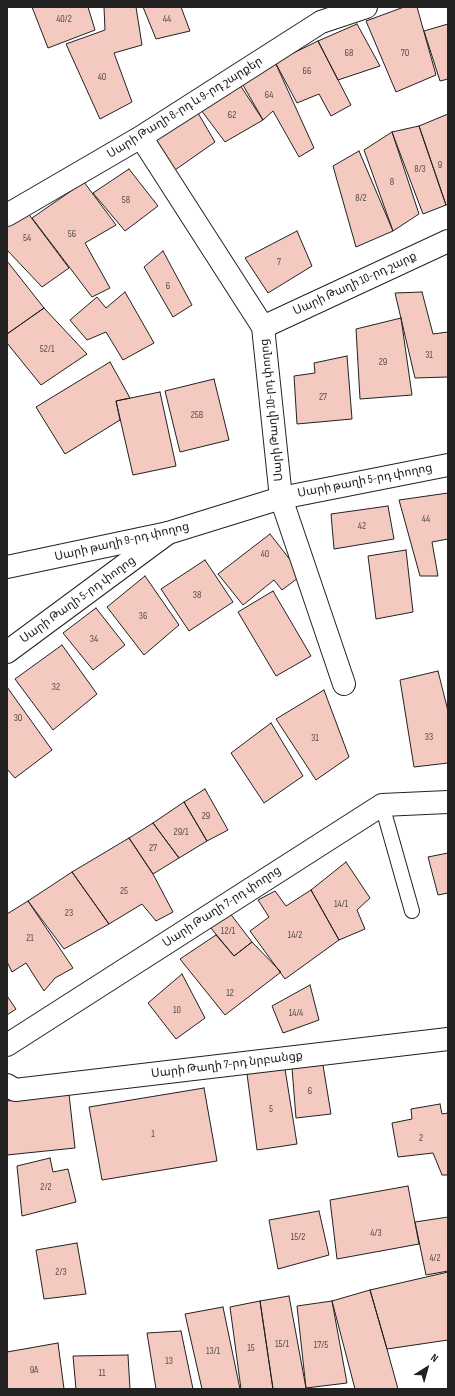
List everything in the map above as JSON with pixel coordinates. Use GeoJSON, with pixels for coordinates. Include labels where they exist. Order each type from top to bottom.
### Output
{"type":"FeatureCollection","features":[{"type":"Feature","properties":{"kind":"street","name":"Սարի Թաղի 8-րդ և 9-րդ շարքեր"},"geometry":{"type":"LineString","coordinates":[[7,215],[141,137],[321,22],[366,7]]}},
{"type":"Feature","properties":{"kind":"street","name":"Սարի Թաղի 10-րդ փողոց"},"geometry":{"type":"LineString","coordinates":[[141,137],[263,327],[281,498],[344,684]]}},
{"type":"Feature","properties":{"kind":"street","name":"Սարի Թաղի 10-րդ շարք"},"geometry":{"type":"LineString","coordinates":[[263,327],[448,241]]}},
{"type":"Feature","properties":{"kind":"street","name":"Սարի թաղի 5-րդ փողոց"},"geometry":{"type":"LineString","coordinates":[[281,498],[448,465]]}},
{"type":"Feature","properties":{"kind":"street","name":"Սարի թաղի 9-րդ փողոց"},"geometry":{"type":"LineString","coordinates":[[7,567],[168,533],[281,498]]}},
{"type":"Feature","properties":{"kind":"street","name":"Սարի Թաղի 5-րդ փողոց"},"geometry":{"type":"LineString","coordinates":[[7,652],[168,533]]}},
{"type":"Feature","properties":{"kind":"street","name":"Սարի Թաղի 7-րդ փողոց"},"geometry":{"type":"LineString","coordinates":[[7,1044],[382,805],[448,802]]}},
{"type":"Feature","properties":{"kind":"street","name":"Սարի Թաղի 7-րդ նրբանցք"},"geometry":{"type":"LineString","coordinates":[[7,1085],[16,1090],[448,1039]]}},
{"type":"Feature","properties":{"kind":"lane"},"geometry":{"type":"LineString","coordinates":[[382,805],[412,911]]}},
{"type":"Feature","properties":{"kind":"building"},"geometry":{"type":"Polygon","coordinates":[[[32,7],[88,7],[95,30],[48,48],[32,7]]]}},
{"type":"Feature","properties":{"kind":"building"},"geometry":{"type":"Polygon","coordinates":[[[104,7],[136,7],[142,45],[114,53],[132,102],[100,119],[66,44],[105,30],[104,7]]]}},
{"type":"Feature","properties":{"kind":"building"},"geometry":{"type":"Polygon","coordinates":[[[143,7],[181,7],[190,31],[156,39],[143,7]]]}},
{"type":"Feature","properties":{"kind":"building"},"geometry":{"type":"Polygon","coordinates":[[[404,7],[417,7],[436,75],[396,92],[366,21],[404,7]]]}},
{"type":"Feature","properties":{"kind":"building"},"geometry":{"type":"Polygon","coordinates":[[[357,24],[380,66],[338,80],[318,41],[357,24]]]}},
{"type":"Feature","properties":{"kind":"building"},"geometry":{"type":"Polygon","coordinates":[[[448,24],[448,79],[440,81],[424,31],[448,24]]]}},
{"type":"Feature","properties":{"kind":"building"},"geometry":{"type":"Polygon","coordinates":[[[318,41],[351,105],[331,116],[319,94],[297,103],[275,62],[318,41]]]}},
{"type":"Feature","properties":{"kind":"building"},"geometry":{"type":"Polygon","coordinates":[[[275,62],[314,148],[299,157],[273,111],[263,120],[239,78],[275,62]]]}},
{"type":"Feature","properties":{"kind":"building"},"geometry":{"type":"Polygon","coordinates":[[[238,82],[263,120],[225,142],[201,110],[238,82]]]}},
{"type":"Feature","properties":{"kind":"building"},"geometry":{"type":"Polygon","coordinates":[[[195,108],[215,142],[175,170],[150,141],[195,108]]]}},
{"type":"Feature","properties":{"kind":"building"},"geometry":{"type":"Polygon","coordinates":[[[448,114],[448,204],[446,205],[419,126],[448,114]]]}},
{"type":"Feature","properties":{"kind":"building"},"geometry":{"type":"Polygon","coordinates":[[[419,126],[446,205],[423,214],[392,132],[419,126]]]}},
{"type":"Feature","properties":{"kind":"building"},"geometry":{"type":"Polygon","coordinates":[[[392,132],[419,214],[393,231],[364,150],[392,132]]]}},
{"type":"Feature","properties":{"kind":"building"},"geometry":{"type":"Polygon","coordinates":[[[359,151],[393,231],[356,247],[333,166],[359,151]]]}},
{"type":"Feature","properties":{"kind":"building"},"geometry":{"type":"Polygon","coordinates":[[[129,169],[158,206],[125,231],[93,193],[129,169]]]}},
{"type":"Feature","properties":{"kind":"building"},"geometry":{"type":"Polygon","coordinates":[[[84,182],[116,225],[85,243],[110,288],[92,297],[32,218],[84,182]]]}},
{"type":"Feature","properties":{"kind":"building"},"geometry":{"type":"Polygon","coordinates":[[[27,212],[69,268],[42,287],[7,250],[7,226],[27,212]]]}},
{"type":"Feature","properties":{"kind":"building"},"geometry":{"type":"Polygon","coordinates":[[[297,231],[312,266],[268,293],[245,258],[297,231]]]}},
{"type":"Feature","properties":{"kind":"building"},"geometry":{"type":"Polygon","coordinates":[[[163,251],[192,305],[173,317],[144,267],[163,251]]]}},
{"type":"Feature","properties":{"kind":"building"},"geometry":{"type":"Polygon","coordinates":[[[7,261],[44,308],[7,334],[7,261]]]}},
{"type":"Feature","properties":{"kind":"building"},"geometry":{"type":"Polygon","coordinates":[[[125,292],[154,343],[123,360],[106,332],[87,340],[70,320],[97,297],[106,308],[125,292]]]}},
{"type":"Feature","properties":{"kind":"building"},"geometry":{"type":"Polygon","coordinates":[[[422,292],[433,334],[448,332],[448,377],[415,378],[395,293],[422,292]]]}},
{"type":"Feature","properties":{"kind":"building"},"geometry":{"type":"Polygon","coordinates":[[[44,308],[87,354],[41,385],[7,343],[7,334],[44,308]]]}},
{"type":"Feature","properties":{"kind":"building"},"geometry":{"type":"Polygon","coordinates":[[[401,318],[412,395],[360,399],[356,329],[401,318]]]}},
{"type":"Feature","properties":{"kind":"building"},"geometry":{"type":"Polygon","coordinates":[[[347,356],[352,419],[297,424],[294,376],[315,373],[314,363],[347,356]]]}},
{"type":"Feature","properties":{"kind":"building"},"geometry":{"type":"Polygon","coordinates":[[[110,362],[130,398],[116,401],[120,420],[65,454],[36,407],[110,362]]]}},
{"type":"Feature","properties":{"kind":"building"},"geometry":{"type":"Polygon","coordinates":[[[214,379],[229,440],[180,452],[165,391],[214,379]]]}},
{"type":"Feature","properties":{"kind":"building"},"geometry":{"type":"Polygon","coordinates":[[[160,392],[176,466],[133,475],[116,401],[160,392]]]}},
{"type":"Feature","properties":{"kind":"building"},"geometry":{"type":"Polygon","coordinates":[[[448,493],[448,539],[432,542],[438,576],[420,576],[399,500],[448,493]]]}},
{"type":"Feature","properties":{"kind":"building"},"geometry":{"type":"Polygon","coordinates":[[[388,506],[394,539],[334,549],[331,514],[388,506]]]}},
{"type":"Feature","properties":{"kind":"building"},"geometry":{"type":"Polygon","coordinates":[[[270,534],[302,575],[282,590],[274,580],[243,605],[218,574],[270,534]]]}},
{"type":"Feature","properties":{"kind":"building"},"geometry":{"type":"Polygon","coordinates":[[[406,550],[413,612],[376,619],[368,556],[406,550]]]}},
{"type":"Feature","properties":{"kind":"building"},"geometry":{"type":"Polygon","coordinates":[[[205,560],[233,602],[189,631],[161,589],[205,560]]]}},
{"type":"Feature","properties":{"kind":"building"},"geometry":{"type":"Polygon","coordinates":[[[145,576],[179,625],[144,655],[107,607],[145,576]]]}},
{"type":"Feature","properties":{"kind":"building"},"geometry":{"type":"Polygon","coordinates":[[[273,591],[311,656],[276,676],[238,612],[273,591]]]}},
{"type":"Feature","properties":{"kind":"building"},"geometry":{"type":"Polygon","coordinates":[[[96,608],[125,645],[93,670],[63,633],[96,608]]]}},
{"type":"Feature","properties":{"kind":"building"},"geometry":{"type":"Polygon","coordinates":[[[62,645],[97,694],[53,730],[15,679],[62,645]]]}},
{"type":"Feature","properties":{"kind":"building"},"geometry":{"type":"Polygon","coordinates":[[[438,671],[448,711],[448,763],[414,767],[400,680],[438,671]]]}},
{"type":"Feature","properties":{"kind":"building"},"geometry":{"type":"Polygon","coordinates":[[[7,687],[52,750],[15,778],[7,769],[7,687]]]}},
{"type":"Feature","properties":{"kind":"building"},"geometry":{"type":"Polygon","coordinates":[[[324,690],[349,757],[316,780],[276,719],[324,690]]]}},
{"type":"Feature","properties":{"kind":"building"},"geometry":{"type":"Polygon","coordinates":[[[271,723],[303,776],[264,803],[231,753],[271,723]]]}},
{"type":"Feature","properties":{"kind":"building"},"geometry":{"type":"Polygon","coordinates":[[[205,789],[228,830],[207,841],[184,802],[205,789]]]}},
{"type":"Feature","properties":{"kind":"building"},"geometry":{"type":"Polygon","coordinates":[[[184,802],[207,841],[179,858],[153,823],[184,802]]]}},
{"type":"Feature","properties":{"kind":"building"},"geometry":{"type":"Polygon","coordinates":[[[153,823],[179,858],[153,874],[129,838],[153,823]]]}},
{"type":"Feature","properties":{"kind":"building"},"geometry":{"type":"Polygon","coordinates":[[[129,838],[153,874],[173,912],[156,921],[142,904],[109,924],[72,872],[129,838]]]}},
{"type":"Feature","properties":{"kind":"building"},"geometry":{"type":"Polygon","coordinates":[[[448,853],[448,893],[438,895],[428,857],[448,853]]]}},
{"type":"Feature","properties":{"kind":"building"},"geometry":{"type":"Polygon","coordinates":[[[346,862],[370,898],[357,910],[365,929],[339,940],[311,890],[346,862]]]}},
{"type":"Feature","properties":{"kind":"building"},"geometry":{"type":"Polygon","coordinates":[[[72,872],[109,924],[64,949],[28,901],[72,872]]]}},
{"type":"Feature","properties":{"kind":"building"},"geometry":{"type":"Polygon","coordinates":[[[311,890],[339,940],[285,979],[250,931],[269,917],[258,900],[275,891],[286,906],[311,890]]]}},
{"type":"Feature","properties":{"kind":"building"},"geometry":{"type":"Polygon","coordinates":[[[28,901],[73,968],[55,978],[44,991],[26,963],[12,972],[7,962],[7,914],[28,901]]]}},
{"type":"Feature","properties":{"kind":"building"},"geometry":{"type":"Polygon","coordinates":[[[229,912],[252,942],[234,956],[210,927],[229,912]]]}},
{"type":"Feature","properties":{"kind":"building"},"geometry":{"type":"Polygon","coordinates":[[[216,935],[234,956],[252,942],[281,972],[225,1015],[180,959],[216,935]]]}},
{"type":"Feature","properties":{"kind":"building"},"geometry":{"type":"Polygon","coordinates":[[[182,974],[205,1018],[176,1039],[148,1003],[182,974]]]}},
{"type":"Feature","properties":{"kind":"building"},"geometry":{"type":"Polygon","coordinates":[[[310,985],[319,1020],[283,1033],[272,1006],[310,985]]]}},
{"type":"Feature","properties":{"kind":"building"},"geometry":{"type":"Polygon","coordinates":[[[7,996],[16,1009],[7,1015],[7,996]]]}},
{"type":"Feature","properties":{"kind":"building"},"geometry":{"type":"Polygon","coordinates":[[[323,1065],[331,1114],[296,1118],[292,1068],[323,1065]]]}},
{"type":"Feature","properties":{"kind":"building"},"geometry":{"type":"Polygon","coordinates":[[[285,1069],[297,1144],[257,1150],[247,1074],[285,1069]]]}},
{"type":"Feature","properties":{"kind":"building"},"geometry":{"type":"Polygon","coordinates":[[[204,1088],[217,1161],[102,1180],[89,1107],[204,1088]]]}},
{"type":"Feature","properties":{"kind":"building"},"geometry":{"type":"Polygon","coordinates":[[[69,1094],[75,1148],[7,1155],[7,1101],[69,1094]]]}},
{"type":"Feature","properties":{"kind":"building"},"geometry":{"type":"Polygon","coordinates":[[[440,1104],[442,1114],[448,1113],[448,1175],[442,1175],[433,1153],[398,1157],[392,1123],[412,1119],[411,1109],[440,1104]]]}},
{"type":"Feature","properties":{"kind":"building"},"geometry":{"type":"Polygon","coordinates":[[[50,1158],[53,1172],[68,1169],[76,1202],[22,1216],[17,1166],[50,1158]]]}},
{"type":"Feature","properties":{"kind":"building"},"geometry":{"type":"Polygon","coordinates":[[[408,1186],[419,1244],[337,1259],[330,1200],[408,1186]]]}},
{"type":"Feature","properties":{"kind":"building"},"geometry":{"type":"Polygon","coordinates":[[[319,1211],[329,1255],[278,1269],[269,1220],[319,1211]]]}},
{"type":"Feature","properties":{"kind":"building"},"geometry":{"type":"Polygon","coordinates":[[[448,1217],[448,1271],[426,1275],[415,1222],[448,1217]]]}},
{"type":"Feature","properties":{"kind":"building"},"geometry":{"type":"Polygon","coordinates":[[[77,1243],[86,1294],[44,1299],[36,1250],[77,1243]]]}},
{"type":"Feature","properties":{"kind":"building"},"geometry":{"type":"Polygon","coordinates":[[[448,1272],[448,1340],[387,1349],[370,1290],[448,1272]]]}},
{"type":"Feature","properties":{"kind":"building"},"geometry":{"type":"Polygon","coordinates":[[[370,1290],[398,1389],[355,1389],[332,1301],[370,1290]]]}},
{"type":"Feature","properties":{"kind":"building"},"geometry":{"type":"Polygon","coordinates":[[[289,1296],[306,1389],[273,1389],[260,1301],[289,1296]]]}},
{"type":"Feature","properties":{"kind":"building"},"geometry":{"type":"Polygon","coordinates":[[[260,1301],[273,1389],[241,1389],[230,1307],[260,1301]]]}},
{"type":"Feature","properties":{"kind":"building"},"geometry":{"type":"Polygon","coordinates":[[[332,1301],[347,1383],[306,1388],[297,1306],[332,1301]]]}},
{"type":"Feature","properties":{"kind":"building"},"geometry":{"type":"Polygon","coordinates":[[[223,1307],[240,1389],[202,1389],[185,1314],[223,1307]]]}},
{"type":"Feature","properties":{"kind":"building"},"geometry":{"type":"Polygon","coordinates":[[[181,1331],[193,1389],[156,1389],[147,1333],[181,1331]]]}},
{"type":"Feature","properties":{"kind":"building"},"geometry":{"type":"Polygon","coordinates":[[[58,1343],[64,1389],[7,1389],[7,1352],[58,1343]]]}},
{"type":"Feature","properties":{"kind":"building"},"geometry":{"type":"Polygon","coordinates":[[[128,1355],[130,1389],[76,1389],[73,1356],[128,1355]]]}}]}
